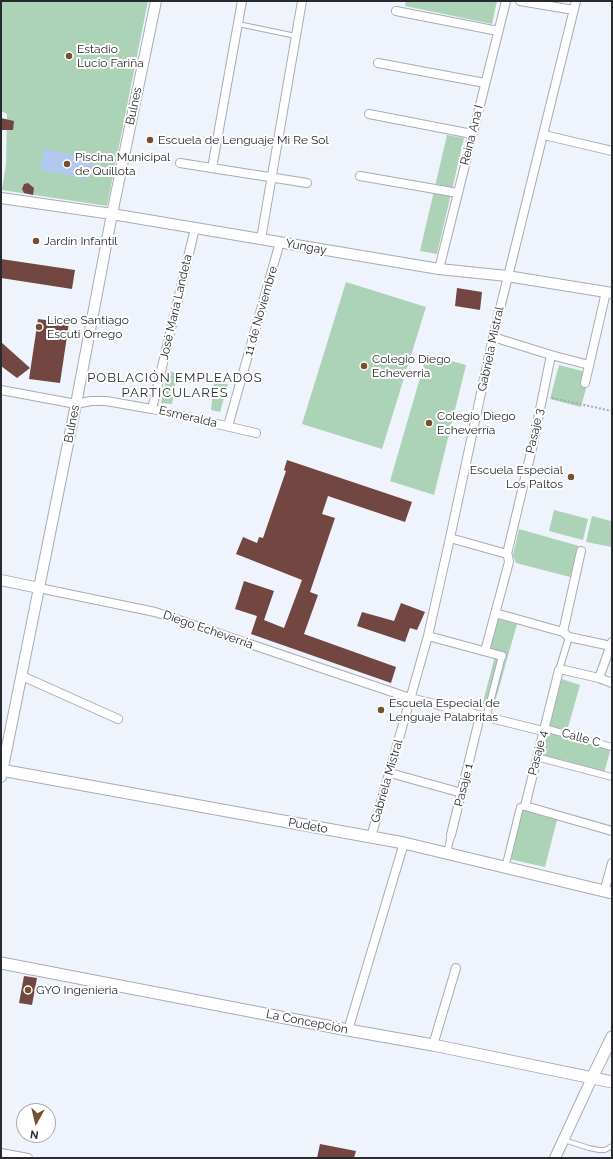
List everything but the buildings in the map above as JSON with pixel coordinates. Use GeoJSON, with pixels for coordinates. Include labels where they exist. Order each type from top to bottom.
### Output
{"type":"FeatureCollection","features":[{"type":"Feature","properties":{"kind":"main road","name":"Pudeto"},"geometry":{"type":"LineString","coordinates":[[1,772],[404,843],[608,892]]}},
{"type":"Feature","properties":{"kind":"main road","name":"La Concepción"},"geometry":{"type":"LineString","coordinates":[[1,963],[433,1045],[612,1082]]}},
{"type":"Feature","properties":{"kind":"main road"},"geometry":{"type":"LineString","coordinates":[[592,1078],[612,1037]]}},
{"type":"Feature","properties":{"kind":"street","name":"Bulnes"},"geometry":{"type":"LineString","coordinates":[[1,772],[22,676],[112,214],[156,1]]}},
{"type":"Feature","properties":{"kind":"street"},"geometry":{"type":"LineString","coordinates":[[212,168],[242,1]]}},
{"type":"Feature","properties":{"kind":"street"},"geometry":{"type":"LineString","coordinates":[[261,239],[302,1]]}},
{"type":"Feature","properties":{"kind":"street","name":"Reina Ana I"},"geometry":{"type":"LineString","coordinates":[[439,269],[506,1]]}},
{"type":"Feature","properties":{"kind":"street"},"geometry":{"type":"LineString","coordinates":[[520,1],[574,10]]}},
{"type":"Feature","properties":{"kind":"street","name":"Gabriela Mistral"},"geometry":{"type":"LineString","coordinates":[[371,837],[428,636],[507,276],[544,135],[576,1]]}},
{"type":"Feature","properties":{"kind":"street"},"geometry":{"type":"LineString","coordinates":[[396,11],[498,31]]}},
{"type":"Feature","properties":{"kind":"street"},"geometry":{"type":"LineString","coordinates":[[378,63],[485,83]]}},
{"type":"Feature","properties":{"kind":"street"},"geometry":{"type":"LineString","coordinates":[[369,114],[472,134]]}},
{"type":"Feature","properties":{"kind":"street"},"geometry":{"type":"LineString","coordinates":[[544,135],[612,151]]}},
{"type":"Feature","properties":{"kind":"street"},"geometry":{"type":"LineString","coordinates":[[180,163],[307,183]]}},
{"type":"Feature","properties":{"kind":"street"},"geometry":{"type":"LineString","coordinates":[[360,176],[458,192]]}},
{"type":"Feature","properties":{"kind":"street","name":"Yungay"},"geometry":{"type":"LineString","coordinates":[[1,198],[112,214],[439,269],[507,276],[609,293]]}},
{"type":"Feature","properties":{"kind":"street","name":"José María Landeta"},"geometry":{"type":"LineString","coordinates":[[152,409],[195,228]]}},
{"type":"Feature","properties":{"kind":"street","name":"11 de Noviembre"},"geometry":{"type":"LineString","coordinates":[[228,426],[280,242]]}},
{"type":"Feature","properties":{"kind":"street"},"geometry":{"type":"LineString","coordinates":[[585,383],[609,293]]}},
{"type":"Feature","properties":{"kind":"street"},"geometry":{"type":"LineString","coordinates":[[493,337],[551,355],[589,364]]}},
{"type":"Feature","properties":{"kind":"street","name":"Pasaje 3"},"geometry":{"type":"LineString","coordinates":[[485,651],[534,444],[551,355]]}},
{"type":"Feature","properties":{"kind":"street","name":"Esmeralda"},"geometry":{"type":"LineString","coordinates":[[1,390],[76,404],[91,401],[106,401],[152,409],[256,433]]}},
{"type":"Feature","properties":{"kind":"street"},"geometry":{"type":"LineString","coordinates":[[450,538],[508,556]]}},
{"type":"Feature","properties":{"kind":"street"},"geometry":{"type":"LineString","coordinates":[[566,634],[581,551]]}},
{"type":"Feature","properties":{"kind":"street","name":"Diego Echeverría"},"geometry":{"type":"LineString","coordinates":[[1,580],[155,612],[410,698]]}},
{"type":"Feature","properties":{"kind":"street"},"geometry":{"type":"LineString","coordinates":[[495,613],[566,634],[612,644],[599,678]]}},
{"type":"Feature","properties":{"kind":"street","name":"Pasaje 4"},"geometry":{"type":"LineString","coordinates":[[505,868],[520,807],[525,806],[536,757],[559,670],[566,634]]}},
{"type":"Feature","properties":{"kind":"street"},"geometry":{"type":"LineString","coordinates":[[428,636],[502,656]]}},
{"type":"Feature","properties":{"kind":"street","name":"Pasaje 1"},"geometry":{"type":"LineString","coordinates":[[447,853],[483,717],[502,656]]}},
{"type":"Feature","properties":{"kind":"street"},"geometry":{"type":"LineString","coordinates":[[559,670],[599,678],[612,683]]}},
{"type":"Feature","properties":{"kind":"street"},"geometry":{"type":"LineString","coordinates":[[22,676],[118,718]]}},
{"type":"Feature","properties":{"kind":"street","name":"Calle C"},"geometry":{"type":"LineString","coordinates":[[410,698],[543,731],[548,729],[612,747]]}},
{"type":"Feature","properties":{"kind":"street"},"geometry":{"type":"LineString","coordinates":[[536,757],[612,777]]}},
{"type":"Feature","properties":{"kind":"street"},"geometry":{"type":"LineString","coordinates":[[390,773],[462,793]]}},
{"type":"Feature","properties":{"kind":"street"},"geometry":{"type":"LineString","coordinates":[[525,806],[612,830]]}},
{"type":"Feature","properties":{"kind":"street"},"geometry":{"type":"LineString","coordinates":[[348,1030],[404,843]]}},
{"type":"Feature","properties":{"kind":"street"},"geometry":{"type":"LineString","coordinates":[[608,892],[612,863]]}},
{"type":"Feature","properties":{"kind":"street"},"geometry":{"type":"LineString","coordinates":[[433,1045],[456,968]]}},
{"type":"Feature","properties":{"kind":"street"},"geometry":{"type":"LineString","coordinates":[[555,1158],[592,1078]]}},
{"type":"Feature","properties":{"kind":"street"},"geometry":{"type":"LineString","coordinates":[[1,1153],[28,1158]]}},
{"type":"Feature","properties":{"kind":"lane"},"geometry":{"type":"LineString","coordinates":[[237,24],[297,36]]}},
{"type":"Feature","properties":{"kind":"lane"},"geometry":{"type":"LineString","coordinates":[[564,1140],[599,1150],[605,1150],[612,1146]]}},
{"type":"Feature","properties":{"kind":"path"},"geometry":{"type":"LineString","coordinates":[[543,396],[612,411]]}},
{"type":"Feature","properties":{"kind":"green space","name":"Estadio Lucio Fariña"},"geometry":{"type":"Polygon","coordinates":[[[1,1],[148,1],[107,206],[2,190],[6,164],[7,114],[1,111],[1,1]]]}},
{"type":"Feature","properties":{"kind":"green space"},"geometry":{"type":"Polygon","coordinates":[[[406,1],[497,1],[492,24],[405,6],[406,1]]]}},
{"type":"Feature","properties":{"kind":"green space"},"geometry":{"type":"Polygon","coordinates":[[[447,135],[464,138],[437,254],[420,251],[447,135]]]}},
{"type":"Feature","properties":{"kind":"green space","name":"Colegio Diego Echeverria"},"geometry":{"type":"Polygon","coordinates":[[[346,282],[426,307],[382,449],[302,424],[346,282]]]}},
{"type":"Feature","properties":{"kind":"green space","name":"Colegio Diego Echeverría"},"geometry":{"type":"Polygon","coordinates":[[[427,354],[466,365],[434,495],[390,481],[427,354]]]}},
{"type":"Feature","properties":{"kind":"green space"},"geometry":{"type":"Polygon","coordinates":[[[559,365],[590,373],[581,407],[550,399],[559,365]]]}},
{"type":"Feature","properties":{"kind":"green space"},"geometry":{"type":"Polygon","coordinates":[[[168,371],[177,373],[172,404],[161,403],[168,371]]]}},
{"type":"Feature","properties":{"kind":"green space"},"geometry":{"type":"Polygon","coordinates":[[[214,382],[228,384],[220,412],[211,410],[214,382]]]}},
{"type":"Feature","properties":{"kind":"green space"},"geometry":{"type":"Polygon","coordinates":[[[554,510],[588,519],[583,540],[549,531],[554,510]]]}},
{"type":"Feature","properties":{"kind":"green space"},"geometry":{"type":"Polygon","coordinates":[[[592,516],[612,520],[612,547],[586,542],[592,516]]]}},
{"type":"Feature","properties":{"kind":"green space"},"geometry":{"type":"Polygon","coordinates":[[[519,529],[579,546],[570,577],[516,563],[513,555],[519,529]]]}},
{"type":"Feature","properties":{"kind":"green space"},"geometry":{"type":"Polygon","coordinates":[[[497,619],[517,624],[493,709],[482,706],[496,652],[489,650],[497,619]]]}},
{"type":"Feature","properties":{"kind":"green space"},"geometry":{"type":"Polygon","coordinates":[[[562,679],[580,685],[567,731],[549,726],[562,679]]]}},
{"type":"Feature","properties":{"kind":"green space"},"geometry":{"type":"Polygon","coordinates":[[[547,732],[611,748],[604,773],[539,756],[547,732]]]}},
{"type":"Feature","properties":{"kind":"green space"},"geometry":{"type":"Polygon","coordinates":[[[522,809],[557,820],[545,867],[509,859],[522,809]]]}},
{"type":"Feature","properties":{"kind":"water","name":"Piscina Municipal de Quillota"},"geometry":{"type":"Polygon","coordinates":[[[44,149],[93,159],[89,179],[40,170],[44,149]]]}},
{"type":"Feature","properties":{"kind":"place","name":"Estadio Lucio Fariña"},"geometry":{"type":"Point","coordinates":[69,56]}},
{"type":"Feature","properties":{"kind":"place","name":"Escuela de Lenguaje Mi Re Sol"},"geometry":{"type":"Point","coordinates":[150,140]}},
{"type":"Feature","properties":{"kind":"place","name":"Piscina Municipal de Quillota"},"geometry":{"type":"Point","coordinates":[67,164]}},
{"type":"Feature","properties":{"kind":"place","name":"Jardín Infantil"},"geometry":{"type":"Point","coordinates":[36,241]}},
{"type":"Feature","properties":{"kind":"place","name":"Liceo Santiago Escuti Orrego"},"geometry":{"type":"Point","coordinates":[39,327]}},
{"type":"Feature","properties":{"kind":"place","name":"Colegio Diego Echeverria"},"geometry":{"type":"Point","coordinates":[364,366]}},
{"type":"Feature","properties":{"kind":"place","name":"Colegio Diego Echeverría"},"geometry":{"type":"Point","coordinates":[429,423]}},
{"type":"Feature","properties":{"kind":"place","name":"Escuela Especial Los Paltos"},"geometry":{"type":"Point","coordinates":[571,477]}},
{"type":"Feature","properties":{"kind":"place","name":"Escuela Especial de Lenguaje Palabritas"},"geometry":{"type":"Point","coordinates":[381,710]}},
{"type":"Feature","properties":{"kind":"place","name":"GYO Ingenieria"},"geometry":{"type":"Point","coordinates":[28,990]}},
{"type":"Feature","properties":{"kind":"district","name":"POBLACIÓN EMPLEADOS PARTICULARES"},"geometry":{"type":"Point","coordinates":[175,386]}}]}
